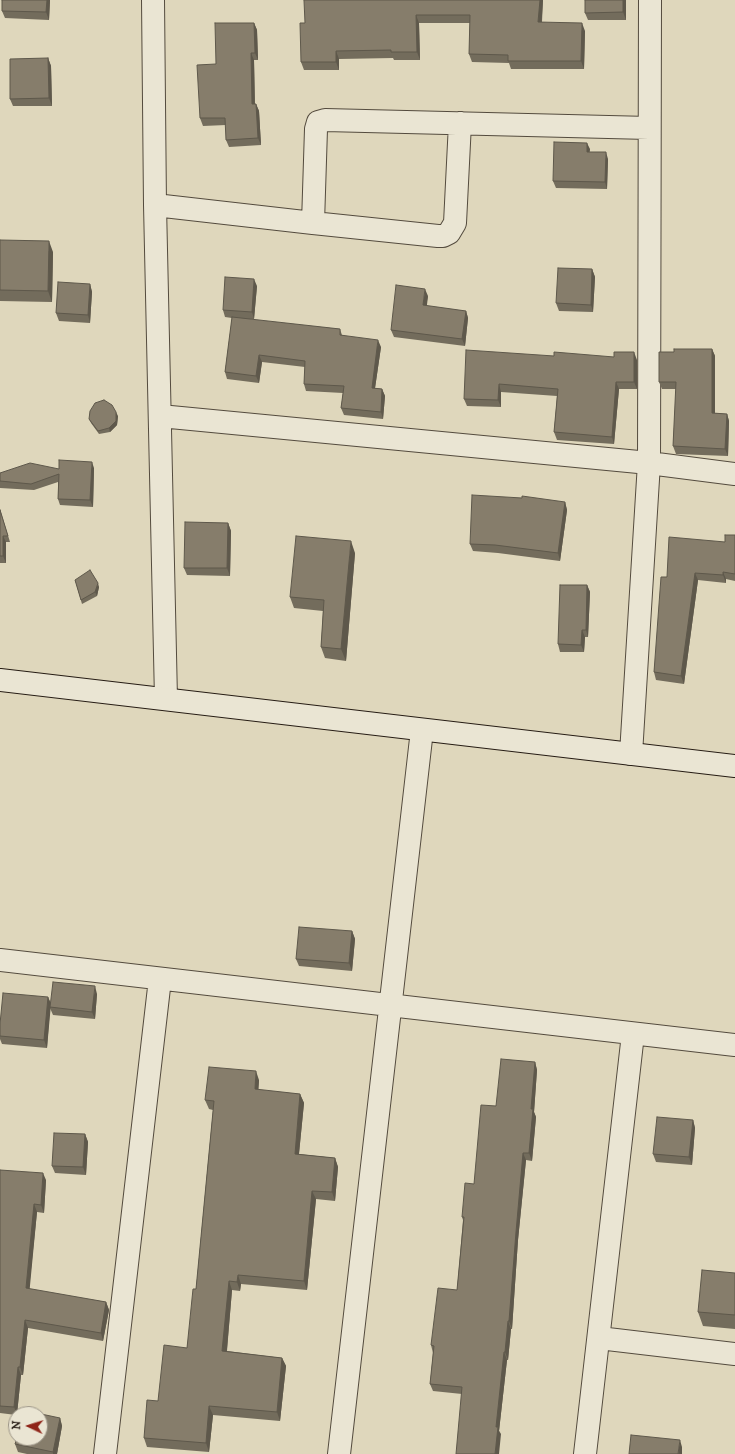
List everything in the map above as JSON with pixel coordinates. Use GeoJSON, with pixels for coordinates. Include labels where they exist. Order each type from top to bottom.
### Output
{"type":"FeatureCollection","features":[{"type":"Feature","properties":{"kind":"street"},"geometry":{"type":"LineString","coordinates":[[153,0],[155,205],[166,699]]}},
{"type":"Feature","properties":{"kind":"street"},"geometry":{"type":"LineString","coordinates":[[630,754],[649,463],[650,0]]}},
{"type":"Feature","properties":{"kind":"street"},"geometry":{"type":"LineString","coordinates":[[313,223],[316,128],[318,122],[325,120],[649,128]]}},
{"type":"Feature","properties":{"kind":"street"},"geometry":{"type":"LineString","coordinates":[[155,205],[444,236],[449,233],[455,223],[460,123]]}},
{"type":"Feature","properties":{"kind":"street"},"geometry":{"type":"LineString","coordinates":[[160,416],[649,463],[735,474]]}},
{"type":"Feature","properties":{"kind":"street"},"geometry":{"type":"LineString","coordinates":[[0,680],[735,766]]}},
{"type":"Feature","properties":{"kind":"street"},"geometry":{"type":"LineString","coordinates":[[339,1454],[422,730]]}},
{"type":"Feature","properties":{"kind":"street"},"geometry":{"type":"LineString","coordinates":[[0,960],[735,1045]]}},
{"type":"Feature","properties":{"kind":"street"},"geometry":{"type":"LineString","coordinates":[[105,1454],[160,979]]}},
{"type":"Feature","properties":{"kind":"street"},"geometry":{"type":"LineString","coordinates":[[585,1454],[634,1034]]}},
{"type":"Feature","properties":{"kind":"street"},"geometry":{"type":"LineString","coordinates":[[599,1338],[735,1354]]}},
{"type":"Feature","properties":{"kind":"building"},"geometry":{"type":"Polygon","coordinates":[[[2,0],[47,0],[46,12],[2,11],[2,0]]]}},
{"type":"Feature","properties":{"kind":"building"},"geometry":{"type":"Polygon","coordinates":[[[304,0],[540,0],[538,22],[582,23],[581,61],[508,61],[508,55],[469,54],[470,15],[416,15],[417,52],[391,52],[391,50],[336,51],[336,62],[301,62],[300,23],[305,23],[304,0]]]}},
{"type":"Feature","properties":{"kind":"building"},"geometry":{"type":"Polygon","coordinates":[[[585,0],[623,0],[623,12],[585,13],[585,0]]]}},
{"type":"Feature","properties":{"kind":"building"},"geometry":{"type":"Polygon","coordinates":[[[215,23],[254,23],[255,53],[251,53],[252,104],[256,104],[258,138],[226,140],[225,118],[200,118],[197,65],[216,64],[215,23]]]}},
{"type":"Feature","properties":{"kind":"building"},"geometry":{"type":"Polygon","coordinates":[[[48,58],[49,98],[10,99],[10,59],[48,58]]]}},
{"type":"Feature","properties":{"kind":"building"},"geometry":{"type":"Polygon","coordinates":[[[554,142],[587,143],[587,152],[606,152],[605,182],[553,181],[554,142]]]}},
{"type":"Feature","properties":{"kind":"building"},"geometry":{"type":"Polygon","coordinates":[[[0,240],[49,241],[48,291],[0,290],[0,240]]]}},
{"type":"Feature","properties":{"kind":"building"},"geometry":{"type":"Polygon","coordinates":[[[558,268],[592,269],[591,305],[556,303],[558,268]]]}},
{"type":"Feature","properties":{"kind":"building"},"geometry":{"type":"Polygon","coordinates":[[[225,277],[254,279],[252,312],[223,310],[225,277]]]}},
{"type":"Feature","properties":{"kind":"building"},"geometry":{"type":"Polygon","coordinates":[[[58,282],[90,284],[88,315],[56,313],[58,282]]]}},
{"type":"Feature","properties":{"kind":"building"},"geometry":{"type":"Polygon","coordinates":[[[396,285],[425,289],[423,305],[466,311],[462,339],[391,330],[396,285]]]}},
{"type":"Feature","properties":{"kind":"building"},"geometry":{"type":"Polygon","coordinates":[[[232,317],[340,329],[340,335],[378,340],[372,388],[382,389],[381,412],[341,408],[344,386],[304,384],[305,361],[259,355],[256,376],[225,372],[232,317]]]}},
{"type":"Feature","properties":{"kind":"building"},"geometry":{"type":"Polygon","coordinates":[[[674,349],[712,349],[712,413],[727,414],[725,449],[673,446],[676,382],[659,382],[659,352],[674,352],[674,349]]]}},
{"type":"Feature","properties":{"kind":"building"},"geometry":{"type":"Polygon","coordinates":[[[466,350],[554,356],[554,352],[614,357],[614,352],[634,352],[634,382],[616,382],[612,437],[554,432],[558,389],[499,384],[498,400],[464,399],[466,350]]]}},
{"type":"Feature","properties":{"kind":"building"},"geometry":{"type":"Polygon","coordinates":[[[104,400],[112,405],[116,412],[116,421],[109,428],[98,431],[89,419],[90,411],[95,403],[104,400]]]}},
{"type":"Feature","properties":{"kind":"building"},"geometry":{"type":"Polygon","coordinates":[[[59,460],[92,462],[90,500],[58,499],[59,474],[31,484],[0,481],[0,473],[30,463],[59,469],[59,460]]]}},
{"type":"Feature","properties":{"kind":"building"},"geometry":{"type":"Polygon","coordinates":[[[472,495],[522,498],[522,496],[565,502],[558,553],[495,545],[470,544],[472,495]]]}},
{"type":"Feature","properties":{"kind":"building"},"geometry":{"type":"Polygon","coordinates":[[[0,510],[8,536],[3,536],[3,556],[0,556],[0,510]]]}},
{"type":"Feature","properties":{"kind":"building"},"geometry":{"type":"Polygon","coordinates":[[[185,522],[228,523],[227,568],[184,568],[185,522]]]}},
{"type":"Feature","properties":{"kind":"building"},"geometry":{"type":"Polygon","coordinates":[[[725,535],[735,535],[735,574],[723,572],[723,575],[695,573],[681,676],[654,672],[661,577],[667,577],[669,537],[725,542],[725,535]]]}},
{"type":"Feature","properties":{"kind":"building"},"geometry":{"type":"Polygon","coordinates":[[[296,536],[351,541],[341,649],[321,647],[324,600],[290,597],[296,536]]]}},
{"type":"Feature","properties":{"kind":"building"},"geometry":{"type":"Polygon","coordinates":[[[90,570],[98,583],[95,592],[81,600],[75,580],[90,570]]]}},
{"type":"Feature","properties":{"kind":"building"},"geometry":{"type":"Polygon","coordinates":[[[560,585],[587,585],[586,630],[582,630],[581,645],[558,644],[560,585]]]}},
{"type":"Feature","properties":{"kind":"building"},"geometry":{"type":"Polygon","coordinates":[[[299,927],[352,931],[349,963],[296,959],[299,927]]]}},
{"type":"Feature","properties":{"kind":"building"},"geometry":{"type":"Polygon","coordinates":[[[53,982],[95,986],[92,1012],[50,1007],[53,982]]]}},
{"type":"Feature","properties":{"kind":"building"},"geometry":{"type":"Polygon","coordinates":[[[3,993],[48,997],[44,1040],[0,1036],[3,993]]]}},
{"type":"Feature","properties":{"kind":"building"},"geometry":{"type":"Polygon","coordinates":[[[501,1059],[535,1062],[529,1153],[523,1153],[509,1321],[496,1427],[498,1427],[495,1454],[456,1454],[462,1387],[430,1384],[434,1346],[431,1345],[438,1288],[457,1290],[464,1217],[462,1217],[465,1183],[474,1184],[481,1105],[496,1106],[501,1059]]]}},
{"type":"Feature","properties":{"kind":"building"},"geometry":{"type":"Polygon","coordinates":[[[209,1067],[256,1071],[255,1089],[300,1094],[295,1154],[335,1158],[332,1192],[312,1191],[304,1281],[238,1275],[237,1282],[229,1281],[222,1351],[282,1358],[277,1412],[209,1406],[206,1443],[144,1438],[147,1400],[158,1401],[164,1345],[187,1348],[193,1289],[196,1289],[214,1101],[205,1100],[209,1067]]]}},
{"type":"Feature","properties":{"kind":"building"},"geometry":{"type":"Polygon","coordinates":[[[657,1117],[693,1120],[689,1157],[653,1154],[657,1117]]]}},
{"type":"Feature","properties":{"kind":"building"},"geometry":{"type":"Polygon","coordinates":[[[54,1133],[85,1134],[83,1167],[52,1166],[54,1133]]]}},
{"type":"Feature","properties":{"kind":"building"},"geometry":{"type":"Polygon","coordinates":[[[0,1170],[43,1173],[41,1205],[34,1204],[26,1288],[106,1302],[101,1333],[25,1320],[14,1406],[0,1406],[0,1170]]]}},
{"type":"Feature","properties":{"kind":"building"},"geometry":{"type":"Polygon","coordinates":[[[702,1270],[735,1273],[735,1315],[698,1312],[702,1270]]]}},
{"type":"Feature","properties":{"kind":"building"},"geometry":{"type":"Polygon","coordinates":[[[48,1415],[60,1418],[53,1452],[24,1446],[48,1446],[48,1415]]]}},
{"type":"Feature","properties":{"kind":"building"},"geometry":{"type":"Polygon","coordinates":[[[631,1435],[680,1440],[678,1454],[629,1454],[631,1435]]]}}]}
